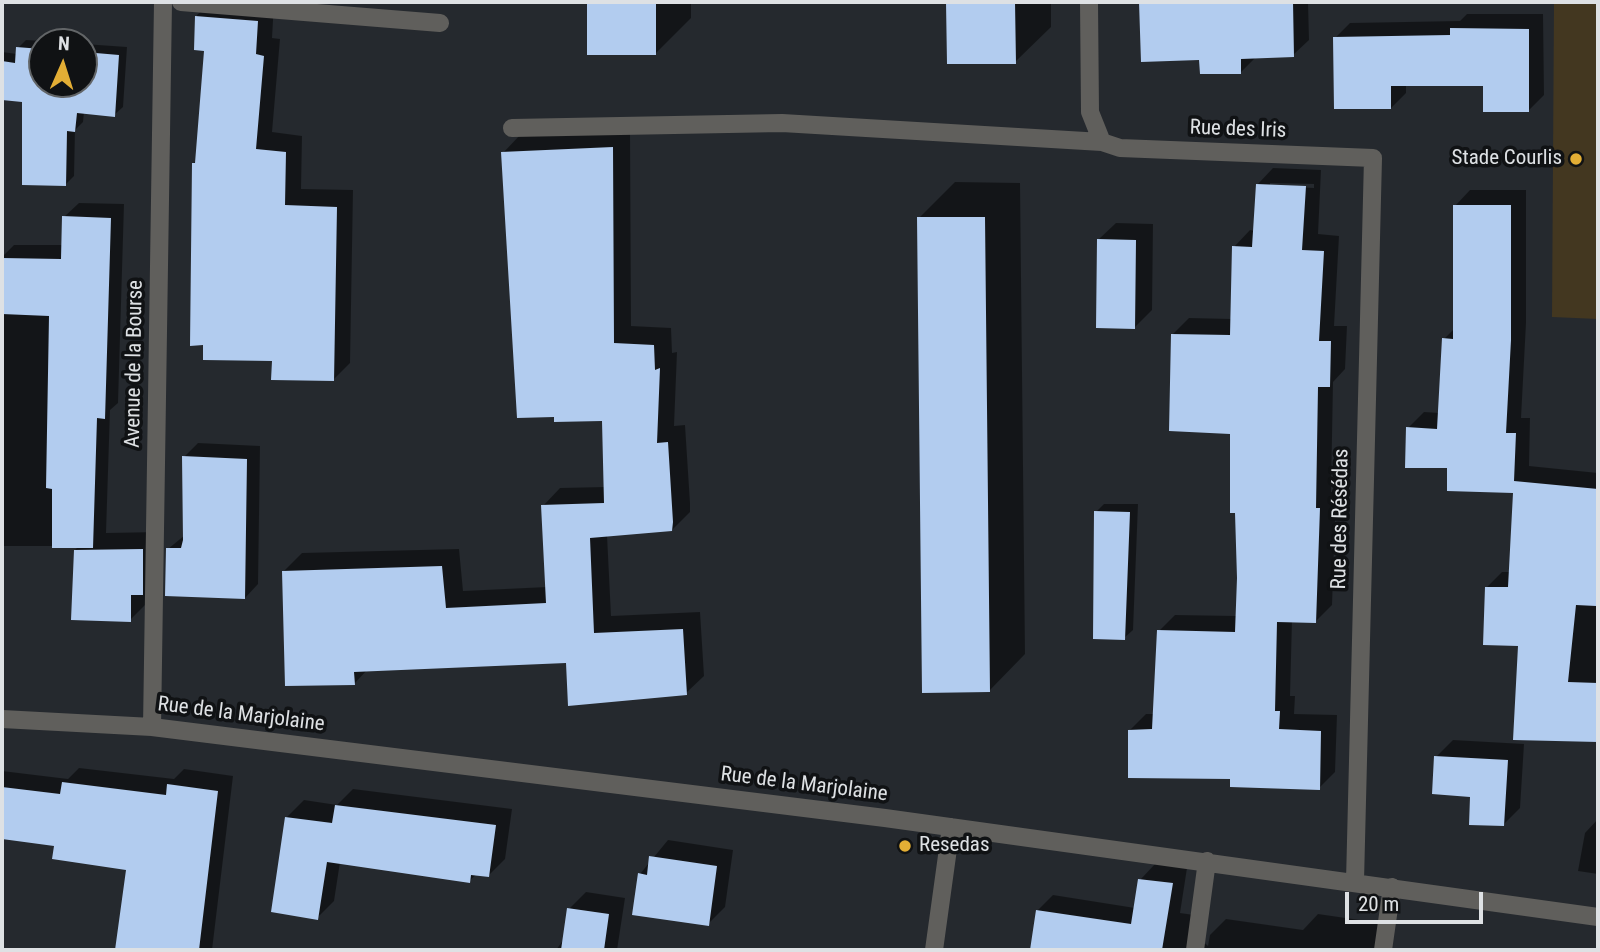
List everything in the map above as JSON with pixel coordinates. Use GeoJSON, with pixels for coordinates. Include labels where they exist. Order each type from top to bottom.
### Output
{"type":"FeatureCollection","features":[{"type":"Feature","properties":{"kind":"street","name":"Avenue de la Bourse"},"geometry":{"type":"LineString","coordinates":[[152,727],[163,2]]}},
{"type":"Feature","properties":{"kind":"street"},"geometry":{"type":"LineString","coordinates":[[181,2],[440,23]]}},
{"type":"Feature","properties":{"kind":"street"},"geometry":{"type":"LineString","coordinates":[[1089,2],[1090,112],[1102,142]]}},
{"type":"Feature","properties":{"kind":"street","name":"Rue des Iris"},"geometry":{"type":"LineString","coordinates":[[512,128],[782,123],[1102,142],[1120,148],[1373,158]]}},
{"type":"Feature","properties":{"kind":"street","name":"Rue des Résédas"},"geometry":{"type":"LineString","coordinates":[[1355,881],[1373,158]]}},
{"type":"Feature","properties":{"kind":"street","name":"Rue de la Marjolaine"},"geometry":{"type":"LineString","coordinates":[[2,719],[152,727],[951,827],[1355,881],[1598,917]]}},
{"type":"Feature","properties":{"kind":"street"},"geometry":{"type":"LineString","coordinates":[[934,950],[951,827]]}},
{"type":"Feature","properties":{"kind":"street"},"geometry":{"type":"LineString","coordinates":[[1195,950],[1207,861]]}},
{"type":"Feature","properties":{"kind":"street"},"geometry":{"type":"LineString","coordinates":[[1383,950],[1392,887]]}},
{"type":"Feature","properties":{"kind":"shaded area","name":"Stade Courlis"},"geometry":{"type":"Polygon","coordinates":[[[1554,2],[1598,2],[1598,319],[1552,317],[1554,2]]]}},
{"type":"Feature","properties":{"kind":"building"},"geometry":{"type":"Polygon","coordinates":[[[587,2],[656,2],[656,55],[587,55],[587,2]]]}},
{"type":"Feature","properties":{"kind":"building"},"geometry":{"type":"Polygon","coordinates":[[[946,2],[1015,2],[1016,64],[947,64],[946,2]]]}},
{"type":"Feature","properties":{"kind":"building"},"geometry":{"type":"Polygon","coordinates":[[[1139,2],[1293,2],[1294,57],[1241,59],[1241,74],[1200,74],[1199,60],[1141,62],[1139,2]]]}},
{"type":"Feature","properties":{"kind":"building"},"geometry":{"type":"Polygon","coordinates":[[[195,16],[258,21],[256,54],[264,56],[256,149],[286,152],[285,205],[337,207],[334,381],[271,380],[272,361],[203,360],[203,345],[190,346],[192,163],[195,163],[204,51],[194,50],[195,16]]]}},
{"type":"Feature","properties":{"kind":"building"},"geometry":{"type":"Polygon","coordinates":[[[1450,28],[1529,29],[1529,112],[1483,112],[1483,86],[1391,86],[1391,109],[1334,109],[1333,37],[1450,35],[1450,28]]]}},
{"type":"Feature","properties":{"kind":"building"},"geometry":{"type":"Polygon","coordinates":[[[16,47],[28,48],[28,98],[98,98],[98,53],[119,55],[115,117],[77,113],[75,132],[67,131],[66,186],[22,185],[22,102],[2,100],[2,61],[15,63],[16,47]]]}},
{"type":"Feature","properties":{"kind":"building"},"geometry":{"type":"Polygon","coordinates":[[[613,147],[614,343],[654,345],[655,370],[660,368],[657,443],[668,442],[673,522],[672,531],[590,538],[594,633],[683,629],[687,695],[568,706],[566,663],[354,672],[355,685],[285,686],[282,571],[442,566],[446,608],[546,603],[541,505],[604,503],[602,421],[554,422],[554,417],[517,418],[501,152],[613,147]]]}},
{"type":"Feature","properties":{"kind":"building"},"geometry":{"type":"Polygon","coordinates":[[[1256,184],[1306,186],[1302,250],[1324,251],[1319,341],[1331,341],[1330,387],[1318,387],[1316,508],[1320,508],[1316,623],[1277,622],[1275,711],[1280,711],[1279,729],[1321,731],[1320,790],[1230,787],[1230,779],[1128,778],[1128,730],[1152,729],[1157,630],[1235,632],[1237,578],[1235,513],[1230,513],[1230,434],[1169,431],[1171,334],[1230,335],[1232,246],[1252,247],[1256,184]]]}},
{"type":"Feature","properties":{"kind":"building"},"geometry":{"type":"Polygon","coordinates":[[[1453,205],[1511,205],[1511,340],[1506,433],[1516,433],[1514,481],[1598,489],[1596,606],[1576,605],[1568,682],[1598,683],[1598,742],[1513,740],[1518,646],[1483,645],[1485,587],[1508,587],[1513,493],[1447,491],[1447,468],[1405,468],[1406,427],[1437,429],[1442,338],[1453,339],[1453,205]]]}},
{"type":"Feature","properties":{"kind":"building"},"geometry":{"type":"Polygon","coordinates":[[[62,216],[111,218],[105,419],[97,418],[93,548],[52,548],[52,489],[46,488],[49,316],[2,314],[2,258],[61,259],[62,216]]]}},
{"type":"Feature","properties":{"kind":"building"},"geometry":{"type":"Polygon","coordinates":[[[917,217],[985,217],[990,692],[922,693],[917,217]]]}},
{"type":"Feature","properties":{"kind":"building"},"geometry":{"type":"Polygon","coordinates":[[[1097,239],[1136,240],[1135,329],[1096,328],[1097,239]]]}},
{"type":"Feature","properties":{"kind":"building"},"geometry":{"type":"Polygon","coordinates":[[[182,456],[247,459],[245,599],[165,596],[166,548],[181,548],[183,540],[182,456]]]}},
{"type":"Feature","properties":{"kind":"building"},"geometry":{"type":"Polygon","coordinates":[[[1094,511],[1130,512],[1125,640],[1093,639],[1094,511]]]}},
{"type":"Feature","properties":{"kind":"building"},"geometry":{"type":"Polygon","coordinates":[[[143,549],[143,595],[131,595],[131,622],[71,620],[74,550],[143,549]]]}},
{"type":"Feature","properties":{"kind":"building"},"geometry":{"type":"Polygon","coordinates":[[[1434,756],[1508,760],[1504,826],[1469,825],[1470,797],[1432,794],[1434,756]]]}},
{"type":"Feature","properties":{"kind":"building"},"geometry":{"type":"Polygon","coordinates":[[[62,782],[166,795],[167,784],[218,791],[199,950],[115,950],[126,870],[52,859],[54,846],[2,839],[2,787],[60,794],[62,782]]]}},
{"type":"Feature","properties":{"kind":"building"},"geometry":{"type":"Polygon","coordinates":[[[335,805],[496,825],[489,877],[471,875],[470,883],[327,862],[318,920],[271,912],[285,817],[332,823],[335,805]]]}},
{"type":"Feature","properties":{"kind":"building"},"geometry":{"type":"Polygon","coordinates":[[[649,856],[717,866],[709,926],[632,915],[638,873],[647,875],[649,856]]]}},
{"type":"Feature","properties":{"kind":"building"},"geometry":{"type":"Polygon","coordinates":[[[1138,879],[1173,883],[1162,950],[1030,950],[1036,910],[1131,924],[1138,879]]]}},
{"type":"Feature","properties":{"kind":"building"},"geometry":{"type":"Polygon","coordinates":[[[567,908],[609,914],[604,950],[561,950],[567,908]]]}},
{"type":"Feature","properties":{"kind":"place","name":"Stade Courlis"},"geometry":{"type":"Point","coordinates":[1576,159]}},
{"type":"Feature","properties":{"kind":"place","name":"Resedas"},"geometry":{"type":"Point","coordinates":[905,846]}}]}
